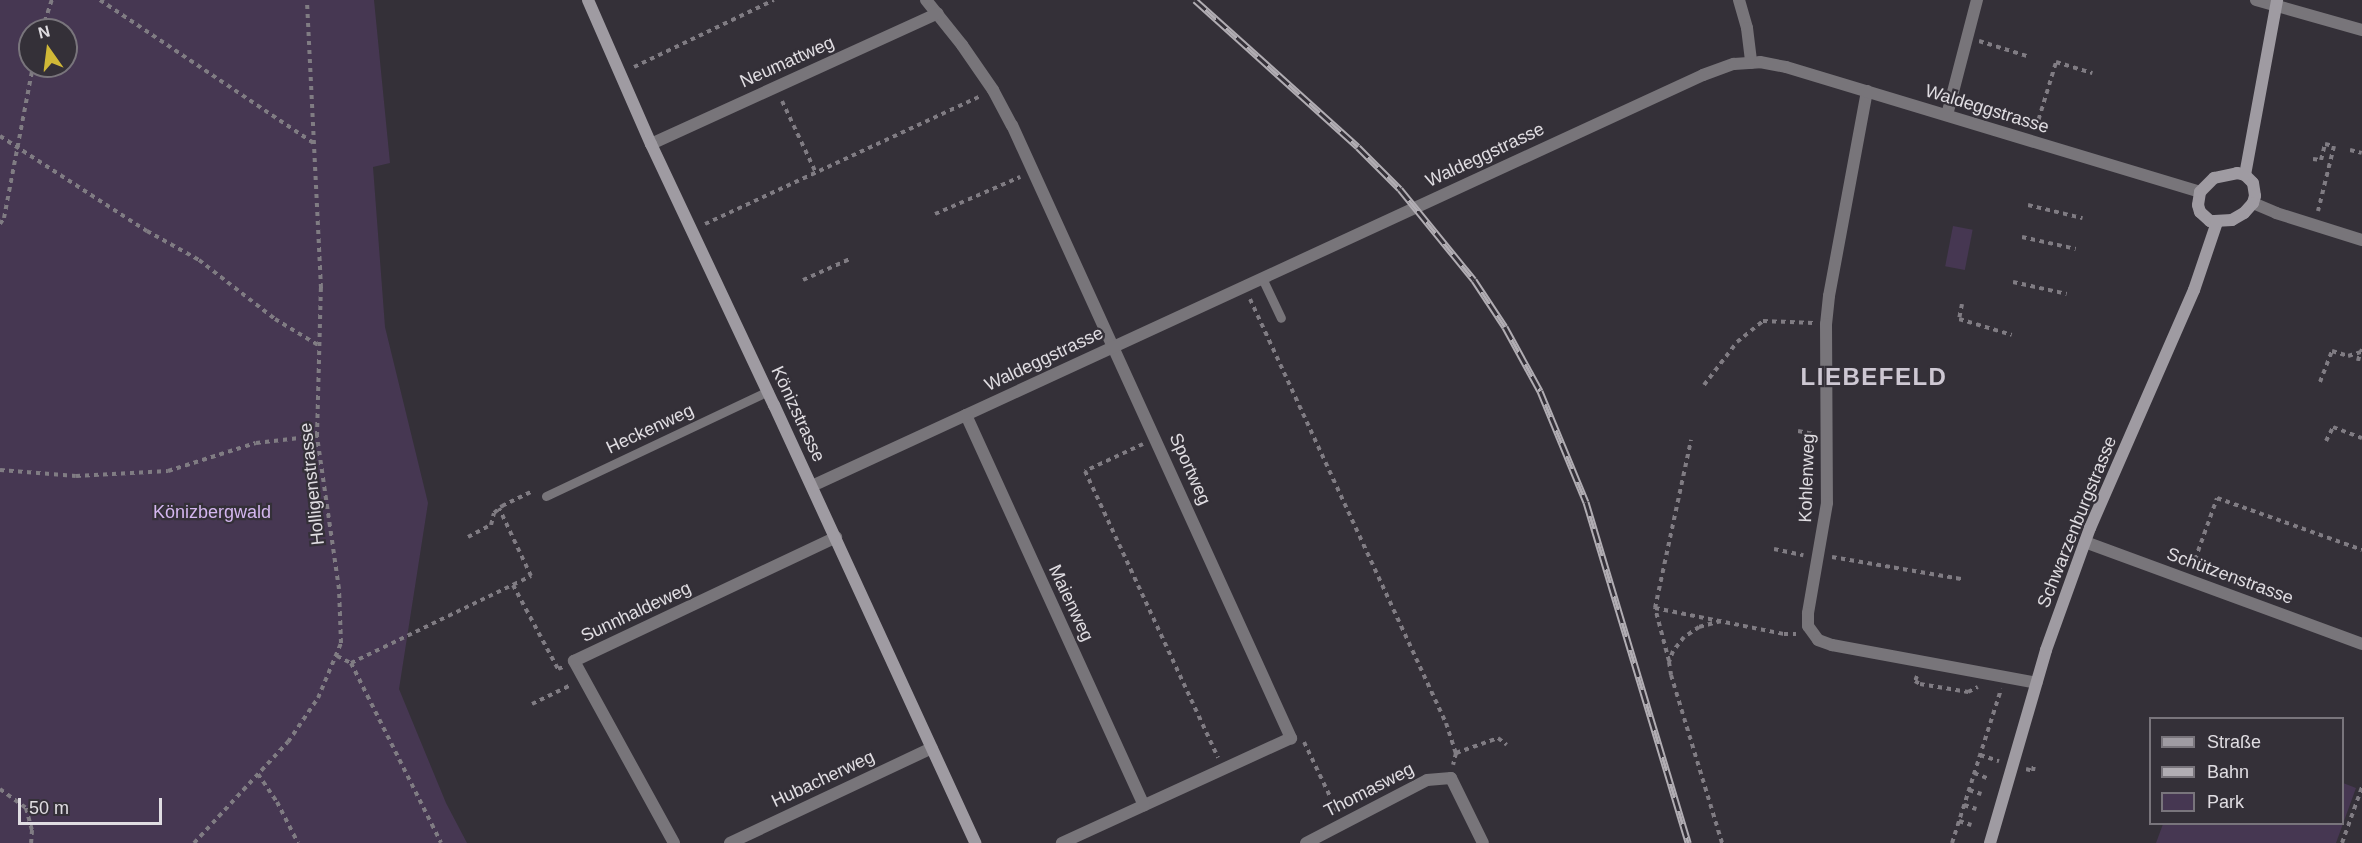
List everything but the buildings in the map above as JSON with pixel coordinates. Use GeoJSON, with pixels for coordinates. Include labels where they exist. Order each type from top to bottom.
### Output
{"type":"FeatureCollection","features":[{"type":"Feature","properties":{"kind":"main road","name":"Könizstrasse"},"geometry":{"type":"LineString","coordinates":[[588,0],[651,144],[836,537],[975,843]]}},
{"type":"Feature","properties":{"kind":"main road"},"geometry":{"type":"LineString","coordinates":[[2245,175],[2221,175],[2206,184],[2198,199],[2200,212],[2210,221],[2217,222],[2239,217],[2253,203],[2255,189],[2245,175],[2276,2]]}},
{"type":"Feature","properties":{"kind":"main road","name":"Schwarzenburgstrasse"},"geometry":{"type":"LineString","coordinates":[[1990,843],[2046,650],[2085,542],[2194,290],[2217,222]]}},
{"type":"Feature","properties":{"kind":"street","name":"Sportweg"},"geometry":{"type":"LineString","coordinates":[[926,0],[938,13],[993,90],[1034,171],[1291,738]]}},
{"type":"Feature","properties":{"kind":"street"},"geometry":{"type":"LineString","coordinates":[[1739,0],[1747,28],[1751,63]]}},
{"type":"Feature","properties":{"kind":"street"},"geometry":{"type":"LineString","coordinates":[[1947,115],[1977,0]]}},
{"type":"Feature","properties":{"kind":"street"},"geometry":{"type":"LineString","coordinates":[[2256,0],[2276,2],[2362,30]]}},
{"type":"Feature","properties":{"kind":"street","name":"Neumattweg"},"geometry":{"type":"LineString","coordinates":[[651,144],[938,13]]}},
{"type":"Feature","properties":{"kind":"street","name":"Waldeggstrasse"},"geometry":{"type":"LineString","coordinates":[[812,486],[1703,75],[1734,64],[1751,63],[1786,67],[2200,192]]}},
{"type":"Feature","properties":{"kind":"street","name":"Kohlenweg"},"geometry":{"type":"LineString","coordinates":[[1810,631],[1808,613],[1819,556],[1828,488],[1826,324],[1831,282],[1867,92]]}},
{"type":"Feature","properties":{"kind":"street"},"geometry":{"type":"LineString","coordinates":[[2253,203],[2362,240]]}},
{"type":"Feature","properties":{"kind":"street","name":"Maienweg"},"geometry":{"type":"LineString","coordinates":[[966,415],[1144,805]]}},
{"type":"Feature","properties":{"kind":"street","name":"Sunnhaldeweg"},"geometry":{"type":"LineString","coordinates":[[674,843],[574,661],[836,537]]}},
{"type":"Feature","properties":{"kind":"street","name":"Schützenstrasse"},"geometry":{"type":"LineString","coordinates":[[2085,542],[2361,641]]}},
{"type":"Feature","properties":{"kind":"street"},"geometry":{"type":"LineString","coordinates":[[1810,631],[1818,640],[1832,645],[2037,683]]}},
{"type":"Feature","properties":{"kind":"street"},"geometry":{"type":"LineString","coordinates":[[1062,843],[1291,738]]}},
{"type":"Feature","properties":{"kind":"street","name":"Hubacherweg"},"geometry":{"type":"LineString","coordinates":[[729,843],[932,748]]}},
{"type":"Feature","properties":{"kind":"street"},"geometry":{"type":"LineString","coordinates":[[1451,778],[1483,843]]}},
{"type":"Feature","properties":{"kind":"street","name":"Thomasweg"},"geometry":{"type":"LineString","coordinates":[[1306,843],[1427,780],[1451,778]]}},
{"type":"Feature","properties":{"kind":"lane"},"geometry":{"type":"LineString","coordinates":[[1262,278],[1281,318]]}},
{"type":"Feature","properties":{"kind":"lane","name":"Heckenweg"},"geometry":{"type":"LineString","coordinates":[[546,496],[768,391]]}},
{"type":"Feature","properties":{"kind":"path"},"geometry":{"type":"LineString","coordinates":[[46,18],[52,0]]}},
{"type":"Feature","properties":{"kind":"path"},"geometry":{"type":"LineString","coordinates":[[100,0],[315,143]]}},
{"type":"Feature","properties":{"kind":"path","name":"Holligenstrasse"},"geometry":{"type":"LineString","coordinates":[[194,843],[288,741],[318,698],[337,656],[340,643],[339,589],[317,436],[321,288],[307,0]]}},
{"type":"Feature","properties":{"kind":"path"},"geometry":{"type":"LineString","coordinates":[[620,73],[774,0]]}},
{"type":"Feature","properties":{"kind":"path"},"geometry":{"type":"LineString","coordinates":[[1967,38],[2030,57]]}},
{"type":"Feature","properties":{"kind":"path"},"geometry":{"type":"LineString","coordinates":[[2032,140],[2056,62],[2092,73]]}},
{"type":"Feature","properties":{"kind":"path"},"geometry":{"type":"LineString","coordinates":[[0,224],[4,218],[31,78]]}},
{"type":"Feature","properties":{"kind":"path"},"geometry":{"type":"LineString","coordinates":[[776,87],[816,173]]}},
{"type":"Feature","properties":{"kind":"path"},"geometry":{"type":"LineString","coordinates":[[691,230],[993,90]]}},
{"type":"Feature","properties":{"kind":"path"},"geometry":{"type":"LineString","coordinates":[[0,136],[147,231],[199,260],[274,320],[318,345]]}},
{"type":"Feature","properties":{"kind":"path"},"geometry":{"type":"LineString","coordinates":[[2313,159],[2321,160],[2325,144],[2334,146],[2314,225]]}},
{"type":"Feature","properties":{"kind":"path"},"geometry":{"type":"LineString","coordinates":[[2350,150],[2362,153]]}},
{"type":"Feature","properties":{"kind":"path"},"geometry":{"type":"LineString","coordinates":[[935,214],[1034,171]]}},
{"type":"Feature","properties":{"kind":"path"},"geometry":{"type":"LineString","coordinates":[[2028,205],[2082,218]]}},
{"type":"Feature","properties":{"kind":"path"},"geometry":{"type":"LineString","coordinates":[[2022,237],[2076,249]]}},
{"type":"Feature","properties":{"kind":"path"},"geometry":{"type":"LineString","coordinates":[[803,280],[850,259]]}},
{"type":"Feature","properties":{"kind":"path"},"geometry":{"type":"LineString","coordinates":[[2013,282],[2067,294]]}},
{"type":"Feature","properties":{"kind":"path"},"geometry":{"type":"LineString","coordinates":[[1245,286],[1446,723],[1456,753],[1451,778]]}},
{"type":"Feature","properties":{"kind":"path"},"geometry":{"type":"LineString","coordinates":[[1962,304],[1959,319],[2012,335]]}},
{"type":"Feature","properties":{"kind":"path"},"geometry":{"type":"LineString","coordinates":[[1704,385],[1737,342],[1762,321],[1826,324]]}},
{"type":"Feature","properties":{"kind":"path"},"geometry":{"type":"LineString","coordinates":[[2320,382],[2332,351],[2348,356],[2361,351]]}},
{"type":"Feature","properties":{"kind":"path"},"geometry":{"type":"LineString","coordinates":[[2358,361],[2361,351]]}},
{"type":"Feature","properties":{"kind":"path"},"geometry":{"type":"LineString","coordinates":[[2326,441],[2333,427],[2362,438]]}},
{"type":"Feature","properties":{"kind":"path"},"geometry":{"type":"LineString","coordinates":[[1798,431],[1809,434]]}},
{"type":"Feature","properties":{"kind":"path"},"geometry":{"type":"LineString","coordinates":[[0,470],[76,477],[168,471],[256,442],[317,436]]}},
{"type":"Feature","properties":{"kind":"path"},"geometry":{"type":"LineString","coordinates":[[1156,438],[1085,471],[1223,769]]}},
{"type":"Feature","properties":{"kind":"path"},"geometry":{"type":"LineString","coordinates":[[1690,440],[1655,608],[1670,662],[1671,675],[1722,843]]}},
{"type":"Feature","properties":{"kind":"path"},"geometry":{"type":"LineString","coordinates":[[468,537],[491,525],[499,508],[529,493]]}},
{"type":"Feature","properties":{"kind":"path"},"geometry":{"type":"LineString","coordinates":[[2188,580],[2217,498],[2362,550]]}},
{"type":"Feature","properties":{"kind":"path"},"geometry":{"type":"LineString","coordinates":[[351,663],[531,576],[499,508]]}},
{"type":"Feature","properties":{"kind":"path"},"geometry":{"type":"LineString","coordinates":[[1774,549],[1961,579]]}},
{"type":"Feature","properties":{"kind":"path"},"geometry":{"type":"LineString","coordinates":[[513,585],[548,651]]}},
{"type":"Feature","properties":{"kind":"path"},"geometry":{"type":"LineString","coordinates":[[1655,608],[1784,634],[1810,631]]}},
{"type":"Feature","properties":{"kind":"path"},"geometry":{"type":"LineString","coordinates":[[1670,662],[1673,651],[1684,637],[1699,627],[1721,621]]}},
{"type":"Feature","properties":{"kind":"path"},"geometry":{"type":"LineString","coordinates":[[337,656],[351,663],[441,843]]}},
{"type":"Feature","properties":{"kind":"path"},"geometry":{"type":"LineString","coordinates":[[1952,843],[2005,677]]}},
{"type":"Feature","properties":{"kind":"path"},"geometry":{"type":"LineString","coordinates":[[532,704],[571,685]]}},
{"type":"Feature","properties":{"kind":"path"},"geometry":{"type":"LineString","coordinates":[[1291,738],[1301,734],[1343,823]]}},
{"type":"Feature","properties":{"kind":"path"},"geometry":{"type":"LineString","coordinates":[[1456,753],[1498,738],[1507,745]]}},
{"type":"Feature","properties":{"kind":"path"},"geometry":{"type":"LineString","coordinates":[[1974,773],[1987,778]]}},
{"type":"Feature","properties":{"kind":"path"},"geometry":{"type":"LineString","coordinates":[[258,774],[277,802],[298,843]]}},
{"type":"Feature","properties":{"kind":"path"},"geometry":{"type":"LineString","coordinates":[[2342,843],[2362,788]]}},
{"type":"Feature","properties":{"kind":"path"},"geometry":{"type":"LineString","coordinates":[[0,789],[26,808],[32,830],[31,843]]}},
{"type":"Feature","properties":{"kind":"path"},"geometry":{"type":"LineString","coordinates":[[1969,790],[1981,794]]}},
{"type":"Feature","properties":{"kind":"path"},"geometry":{"type":"LineString","coordinates":[[1964,805],[1976,809]]}},
{"type":"Feature","properties":{"kind":"path"},"geometry":{"type":"LineString","coordinates":[[1959,821],[1971,825]]}},
{"type":"Feature","properties":{"kind":"green space","name":"Könizbergwald"},"geometry":{"type":"Polygon","coordinates":[[[0,0],[374,0],[390,163],[373,167],[385,327],[428,503],[399,689],[446,803],[467,843],[0,843],[0,0]]]}},
{"type":"Feature","properties":{"kind":"green space"},"geometry":{"type":"Polygon","coordinates":[[[1953,226],[1973,230],[1965,270],[1945,266],[1953,226]]]}},
{"type":"Feature","properties":{"kind":"green space"},"geometry":{"type":"Polygon","coordinates":[[[2344,783],[2356,788],[2344,821],[2344,783]]]}},
{"type":"Feature","properties":{"kind":"green space"},"geometry":{"type":"Polygon","coordinates":[[[2163,825],[2343,825],[2336,843],[2156,843],[2163,825]]]}},
{"type":"Feature","properties":{"kind":"railway"},"geometry":{"type":"LineString","coordinates":[[1195,0],[1358,147],[1400,189],[1474,280],[1505,327],[1540,391],[1586,502],[1688,843]]}},
{"type":"Feature","properties":{"kind":"district","name":"LIEBEFELD"},"geometry":{"type":"Point","coordinates":[1874,377]}}]}
